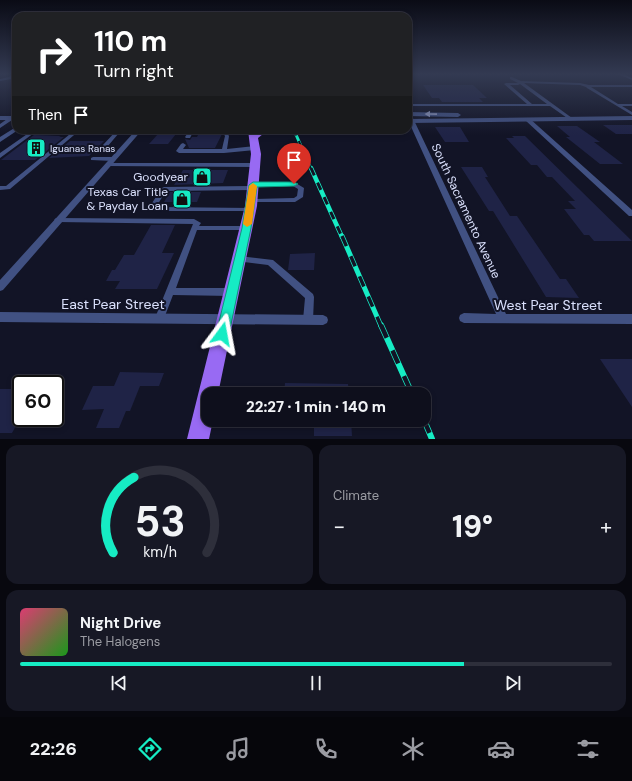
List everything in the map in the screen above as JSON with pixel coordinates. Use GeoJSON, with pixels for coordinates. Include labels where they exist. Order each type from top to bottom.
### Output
{"type":"FeatureCollection","features":[{"type":"Feature","properties":{"kind":"main road"},"geometry":{"type":"LineString","coordinates":[[210,387],[246,228],[252,195],[256,136]]}},
{"type":"Feature","properties":{"kind":"main road"},"geometry":{"type":"LineString","coordinates":[[198,439],[201,426]]}},
{"type":"Feature","properties":{"kind":"street"},"geometry":{"type":"LineString","coordinates":[[0,118],[12,118]]}},
{"type":"Feature","properties":{"kind":"street"},"geometry":{"type":"LineString","coordinates":[[412,119],[632,118]]}},
{"type":"Feature","properties":{"kind":"street"},"geometry":{"type":"LineString","coordinates":[[0,126],[12,119]]}},
{"type":"Feature","properties":{"kind":"street"},"geometry":{"type":"LineString","coordinates":[[527,119],[632,214]]}},
{"type":"Feature","properties":{"kind":"street","name":"South Sacramento Avenue"},"geometry":{"type":"LineString","coordinates":[[412,125],[503,318]]}},
{"type":"Feature","properties":{"kind":"street"},"geometry":{"type":"LineString","coordinates":[[0,140],[12,132]]}},
{"type":"Feature","properties":{"kind":"street"},"geometry":{"type":"LineString","coordinates":[[0,287],[135,134]]}},
{"type":"Feature","properties":{"kind":"street","name":"East Pear Street"},"geometry":{"type":"LineString","coordinates":[[0,317],[226,319]]}},
{"type":"Feature","properties":{"kind":"street","name":"West Pear Street"},"geometry":{"type":"LineString","coordinates":[[464,318],[632,319]]}},
{"type":"Feature","properties":{"kind":"street"},"geometry":{"type":"LineString","coordinates":[[226,319],[323,320]]}},
{"type":"Feature","properties":{"kind":"lane"},"geometry":{"type":"LineString","coordinates":[[518,94],[531,105]]}},
{"type":"Feature","properties":{"kind":"lane"},"geometry":{"type":"LineString","coordinates":[[539,94],[550,105],[570,119]]}},
{"type":"Feature","properties":{"kind":"lane"},"geometry":{"type":"LineString","coordinates":[[600,94],[632,114]]}},
{"type":"Feature","properties":{"kind":"lane"},"geometry":{"type":"LineString","coordinates":[[412,105],[550,105]]}},
{"type":"Feature","properties":{"kind":"lane"},"geometry":{"type":"LineString","coordinates":[[618,105],[632,106]]}},
{"type":"Feature","properties":{"kind":"lane"},"geometry":{"type":"LineString","coordinates":[[0,156],[30,134]]}},
{"type":"Feature","properties":{"kind":"lane"},"geometry":{"type":"LineString","coordinates":[[0,188],[8,188],[73,134]]}},
{"type":"Feature","properties":{"kind":"lane"},"geometry":{"type":"LineString","coordinates":[[105,146],[116,134]]}},
{"type":"Feature","properties":{"kind":"lane"},"geometry":{"type":"LineString","coordinates":[[224,151],[227,136],[226,134]]}},
{"type":"Feature","properties":{"kind":"lane"},"geometry":{"type":"LineString","coordinates":[[183,144],[179,151],[224,151],[256,136]]}},
{"type":"Feature","properties":{"kind":"lane"},"geometry":{"type":"LineString","coordinates":[[100,151],[93,159],[113,159]]}},
{"type":"Feature","properties":{"kind":"lane"},"geometry":{"type":"LineString","coordinates":[[108,165],[255,165]]}},
{"type":"Feature","properties":{"kind":"lane"},"geometry":{"type":"LineString","coordinates":[[143,221],[164,189],[252,195],[295,200],[300,197],[302,191],[301,188],[294,184],[252,195],[151,209]]}},
{"type":"Feature","properties":{"kind":"lane"},"geometry":{"type":"LineString","coordinates":[[58,220],[194,221],[196,223],[160,318]]}},
{"type":"Feature","properties":{"kind":"lane"},"geometry":{"type":"LineString","coordinates":[[194,228],[246,228]]}},
{"type":"Feature","properties":{"kind":"lane"},"geometry":{"type":"LineString","coordinates":[[239,259],[270,262],[288,279],[303,289],[310,297],[308,320]]}},
{"type":"Feature","properties":{"kind":"lane"},"geometry":{"type":"LineString","coordinates":[[170,291],[231,292]]}},
{"type":"Feature","properties":{"kind":"building"},"geometry":{"type":"Polygon","coordinates":[[[430,94],[483,94],[487,98],[479,98],[483,102],[442,102],[439,98],[432,98],[430,94]]]}},
{"type":"Feature","properties":{"kind":"building"},"geometry":{"type":"Polygon","coordinates":[[[603,125],[632,125],[632,134],[616,134],[603,125]]]}},
{"type":"Feature","properties":{"kind":"building"},"geometry":{"type":"Polygon","coordinates":[[[557,126],[577,126],[600,142],[594,142],[623,164],[600,164],[566,137],[570,137],[557,126]]]}},
{"type":"Feature","properties":{"kind":"building"},"geometry":{"type":"Polygon","coordinates":[[[435,127],[460,127],[469,142],[445,142],[435,127]]]}},
{"type":"Feature","properties":{"kind":"building"},"geometry":{"type":"Polygon","coordinates":[[[158,134],[176,134],[168,144],[149,144],[158,134]]]}},
{"type":"Feature","properties":{"kind":"building"},"geometry":{"type":"Polygon","coordinates":[[[198,134],[222,134],[215,148],[189,148],[185,139],[190,140],[192,137],[197,137],[198,134]]]}},
{"type":"Feature","properties":{"kind":"building","name":"Iguanas Ranas"},"geometry":{"type":"Polygon","coordinates":[[[34,135],[64,137],[35,160],[1,160],[34,135]]]}},
{"type":"Feature","properties":{"kind":"building"},"geometry":{"type":"Polygon","coordinates":[[[512,136],[525,136],[632,241],[594,241],[589,235],[584,235],[564,209],[576,209],[568,201],[575,201],[552,177],[547,177],[537,165],[531,165],[506,138],[514,138],[512,136]]]}},
{"type":"Feature","properties":{"kind":"building"},"geometry":{"type":"Polygon","coordinates":[[[70,141],[104,141],[89,156],[49,158],[70,141]]]}},
{"type":"Feature","properties":{"kind":"building"},"geometry":{"type":"Polygon","coordinates":[[[461,167],[482,167],[488,177],[485,177],[510,216],[517,216],[560,279],[566,279],[579,298],[546,297],[493,211],[489,211],[461,167]]]}},
{"type":"Feature","properties":{"kind":"building","name":"Goodyear"},"geometry":{"type":"Polygon","coordinates":[[[183,170],[228,170],[223,183],[174,185],[183,170]]]}},
{"type":"Feature","properties":{"kind":"building","name":"Texas Car Title & Payday Loan"},"geometry":{"type":"Polygon","coordinates":[[[170,192],[201,192],[197,202],[164,202],[170,192]]]}},
{"type":"Feature","properties":{"kind":"building"},"geometry":{"type":"Polygon","coordinates":[[[151,225],[175,225],[162,253],[174,253],[157,289],[115,289],[120,281],[106,281],[112,270],[115,270],[124,255],[134,255],[151,225]]]}},
{"type":"Feature","properties":{"kind":"building"},"geometry":{"type":"Polygon","coordinates":[[[315,253],[314,270],[288,270],[290,254],[315,253]]]}},
{"type":"Feature","properties":{"kind":"building"},"geometry":{"type":"Polygon","coordinates":[[[600,359],[632,359],[632,407],[600,359]]]}},
{"type":"Feature","properties":{"kind":"building"},"geometry":{"type":"Polygon","coordinates":[[[120,372],[164,373],[159,386],[140,386],[130,411],[126,411],[119,428],[96,428],[104,409],[82,410],[93,386],[114,386],[120,372]]]}},
{"type":"Feature","properties":{"kind":"building"},"geometry":{"type":"Polygon","coordinates":[[[285,383],[348,384],[348,387],[285,387],[285,383]]]}},
{"type":"Feature","properties":{"kind":"building"},"geometry":{"type":"Polygon","coordinates":[[[0,389],[12,389],[12,427],[15,427],[12,433],[0,433],[0,389]]]}},
{"type":"Feature","properties":{"kind":"building"},"geometry":{"type":"Polygon","coordinates":[[[314,427],[351,427],[352,436],[314,436],[314,427]]]}},
{"type":"Feature","properties":{"kind":"railway"},"geometry":{"type":"LineString","coordinates":[[296,134],[311,169]]}},
{"type":"Feature","properties":{"kind":"railway"},"geometry":{"type":"LineString","coordinates":[[311,168],[342,237]]}},
{"type":"Feature","properties":{"kind":"railway"},"geometry":{"type":"LineString","coordinates":[[342,236],[381,326]]}},
{"type":"Feature","properties":{"kind":"railway"},"geometry":{"type":"LineString","coordinates":[[381,325],[409,387]]}},
{"type":"Feature","properties":{"kind":"railway"},"geometry":{"type":"LineString","coordinates":[[427,427],[432,439]]}},
{"type":"Feature","properties":{"kind":"slow traffic"},"geometry":{"type":"LineString","coordinates":[[247,224],[253,186]]}},
{"type":"Feature","properties":{"kind":"place","name":"Iguanas Ranas"},"geometry":{"type":"Point","coordinates":[36,148]}},
{"type":"Feature","properties":{"kind":"place","name":"Goodyear"},"geometry":{"type":"Point","coordinates":[202,177]}},
{"type":"Feature","properties":{"kind":"place","name":"Texas Car Title & Payday Loan"},"geometry":{"type":"Point","coordinates":[182,199]}},
{"type":"Feature","properties":{"kind":"route"},"geometry":{"type":"LineString","coordinates":[[222,334],[251,206],[253,185],[294,184]]}}]}
